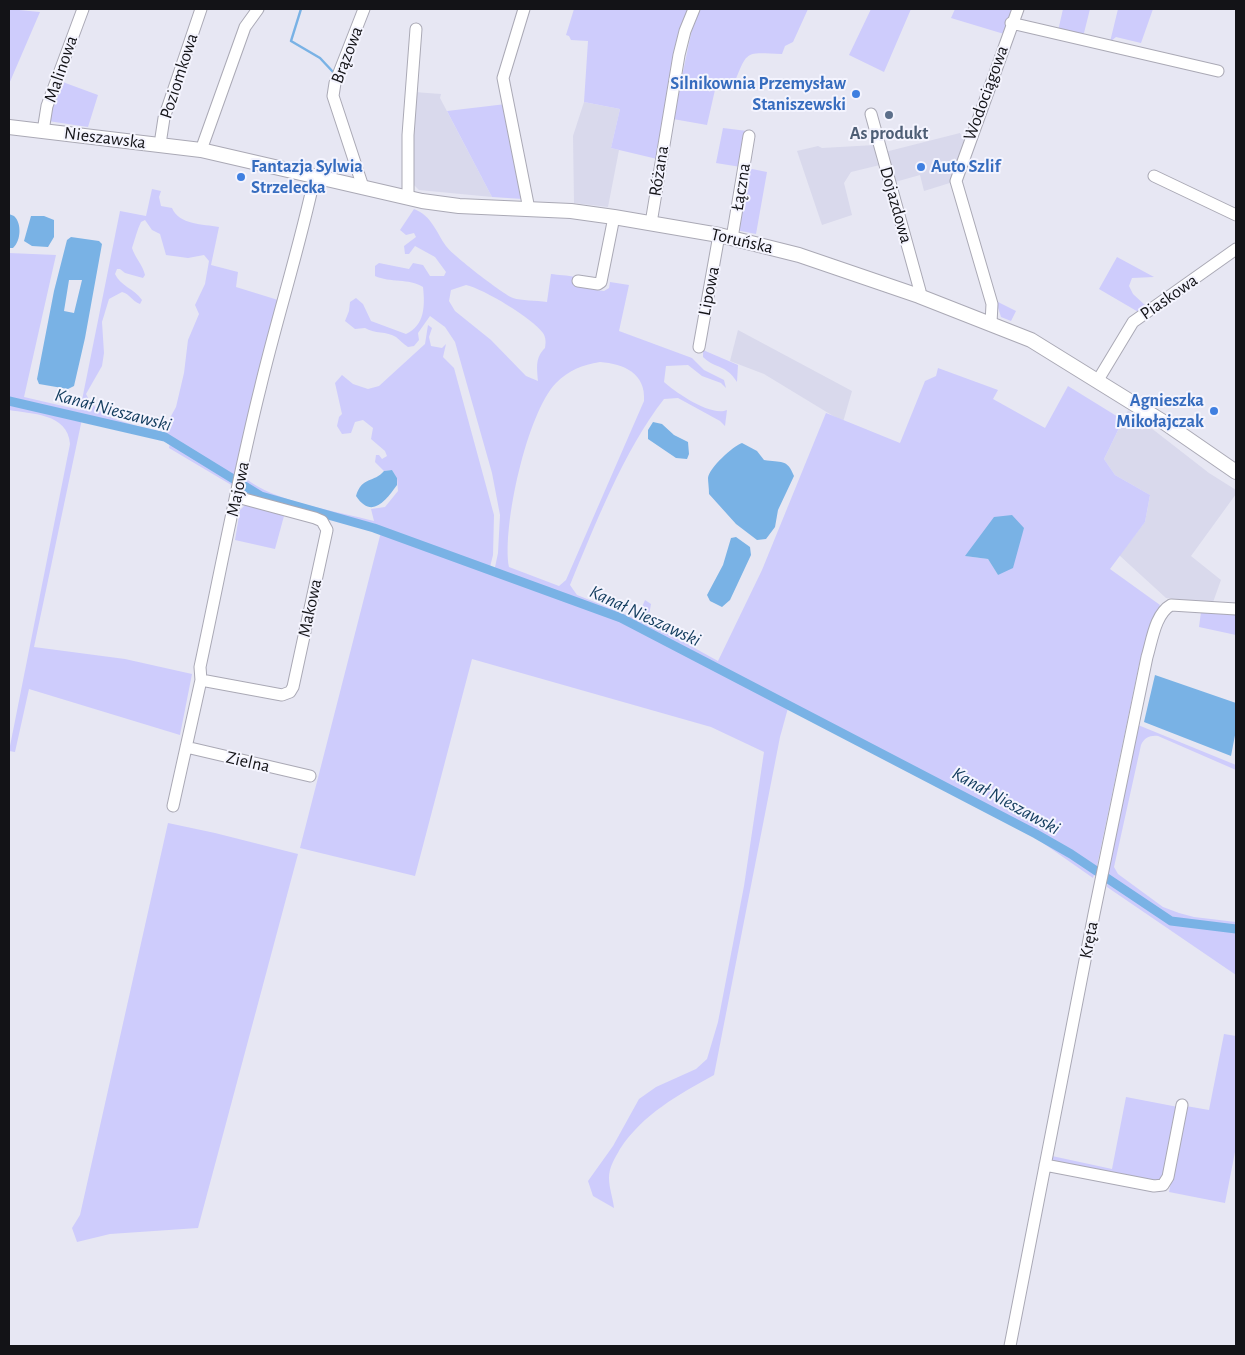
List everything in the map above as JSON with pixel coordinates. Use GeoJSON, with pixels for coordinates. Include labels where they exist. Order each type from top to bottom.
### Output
{"type":"FeatureCollection","features":[{"type":"Feature","properties":{"kind":"main road","name":"Nieszawska"},"geometry":{"type":"LineString","coordinates":[[9,127],[201,150]]}},
{"type":"Feature","properties":{"kind":"main road","name":"Toruńska"},"geometry":{"type":"LineString","coordinates":[[201,150],[408,198],[459,206],[571,211],[614,217],[726,236],[795,254],[919,296],[1031,340],[1098,380],[1236,472]]}},
{"type":"Feature","properties":{"kind":"street","name":"Malinowa"},"geometry":{"type":"LineString","coordinates":[[43,131],[47,106],[83,9]]}},
{"type":"Feature","properties":{"kind":"street","name":"Poziomkowa"},"geometry":{"type":"LineString","coordinates":[[160,144],[164,118],[201,9]]}},
{"type":"Feature","properties":{"kind":"street"},"geometry":{"type":"LineString","coordinates":[[201,150],[244,27],[258,9]]}},
{"type":"Feature","properties":{"kind":"street","name":"Brązowa"},"geometry":{"type":"LineString","coordinates":[[363,187],[334,104],[334,91],[364,9]]}},
{"type":"Feature","properties":{"kind":"street"},"geometry":{"type":"LineString","coordinates":[[524,9],[503,78],[529,209]]}},
{"type":"Feature","properties":{"kind":"street","name":"Różana"},"geometry":{"type":"LineString","coordinates":[[651,223],[667,120],[681,47],[694,9]]}},
{"type":"Feature","properties":{"kind":"street","name":"Wodociągowa"},"geometry":{"type":"LineString","coordinates":[[990,323],[992,304],[956,181],[1018,9]]}},
{"type":"Feature","properties":{"kind":"street"},"geometry":{"type":"LineString","coordinates":[[1012,23],[1218,72]]}},
{"type":"Feature","properties":{"kind":"street"},"geometry":{"type":"LineString","coordinates":[[408,198],[408,135],[416,29]]}},
{"type":"Feature","properties":{"kind":"street","name":"Dojazdowa"},"geometry":{"type":"LineString","coordinates":[[871,114],[920,290],[919,296]]}},
{"type":"Feature","properties":{"kind":"street","name":"Łączna"},"geometry":{"type":"LineString","coordinates":[[726,236],[749,136]]}},
{"type":"Feature","properties":{"kind":"street","name":"Majowa"},"geometry":{"type":"LineString","coordinates":[[173,806],[201,680],[200,667],[258,394],[284,292],[302,235],[315,175]]}},
{"type":"Feature","properties":{"kind":"street"},"geometry":{"type":"LineString","coordinates":[[1154,176],[1236,215]]}},
{"type":"Feature","properties":{"kind":"street"},"geometry":{"type":"LineString","coordinates":[[578,281],[598,284],[601,282],[614,217]]}},
{"type":"Feature","properties":{"kind":"street","name":"Lipowa"},"geometry":{"type":"LineString","coordinates":[[699,347],[726,236]]}},
{"type":"Feature","properties":{"kind":"street","name":"Piaskowa"},"geometry":{"type":"LineString","coordinates":[[1098,380],[1133,322],[1236,249]]}},
{"type":"Feature","properties":{"kind":"street","name":"Makowa"},"geometry":{"type":"LineString","coordinates":[[201,680],[282,695],[290,692],[293,687],[327,530],[322,521],[239,487]]}},
{"type":"Feature","properties":{"kind":"street","name":"Kręta"},"geometry":{"type":"LineString","coordinates":[[1010,1346],[1100,881],[1147,657],[1162,612],[1171,605],[1236,609]]}},
{"type":"Feature","properties":{"kind":"street","name":"Zielna"},"geometry":{"type":"LineString","coordinates":[[186,747],[310,776]]}},
{"type":"Feature","properties":{"kind":"street"},"geometry":{"type":"LineString","coordinates":[[1045,1165],[1154,1186],[1163,1185],[1168,1177],[1182,1105]]}},
{"type":"Feature","properties":{"kind":"shaded area"},"geometry":{"type":"Polygon","coordinates":[[[9,9],[40,12],[9,84],[9,9]]]}},
{"type":"Feature","properties":{"kind":"shaded area"},"geometry":{"type":"Polygon","coordinates":[[[574,9],[688,9],[676,47],[657,159],[611,148],[620,109],[584,102],[588,41],[571,40],[566,35],[574,9]]]}},
{"type":"Feature","properties":{"kind":"shaded area"},"geometry":{"type":"Polygon","coordinates":[[[699,9],[808,9],[793,42],[785,46],[782,54],[761,53],[749,56],[742,64],[734,84],[717,81],[707,125],[673,119],[692,29],[699,9]]]}},
{"type":"Feature","properties":{"kind":"shaded area"},"geometry":{"type":"Polygon","coordinates":[[[871,9],[911,9],[884,72],[849,55],[871,9]]]}},
{"type":"Feature","properties":{"kind":"shaded area"},"geometry":{"type":"Polygon","coordinates":[[[955,9],[1014,9],[1004,34],[951,18],[955,9]]]}},
{"type":"Feature","properties":{"kind":"shaded area"},"geometry":{"type":"Polygon","coordinates":[[[1063,9],[1090,9],[1083,37],[1058,31],[1063,9]]]}},
{"type":"Feature","properties":{"kind":"shaded area"},"geometry":{"type":"Polygon","coordinates":[[[1118,9],[1153,9],[1141,43],[1116,37],[1110,42],[1118,9]]]}},
{"type":"Feature","properties":{"kind":"shaded area"},"geometry":{"type":"Polygon","coordinates":[[[60,81],[98,95],[88,127],[48,121],[60,81]]]}},
{"type":"Feature","properties":{"kind":"shaded area"},"geometry":{"type":"Polygon","coordinates":[[[414,92],[441,94],[440,98],[492,197],[419,190],[414,185],[414,92]]]}},
{"type":"Feature","properties":{"kind":"shaded area"},"geometry":{"type":"Polygon","coordinates":[[[584,102],[620,109],[611,148],[619,150],[608,207],[574,203],[573,136],[584,102]]]}},
{"type":"Feature","properties":{"kind":"shaded area"},"geometry":{"type":"Polygon","coordinates":[[[506,104],[523,199],[492,197],[447,111],[506,104]]]}},
{"type":"Feature","properties":{"kind":"shaded area"},"geometry":{"type":"Polygon","coordinates":[[[723,128],[747,131],[741,167],[716,163],[723,128]]]}},
{"type":"Feature","properties":{"kind":"shaded area"},"geometry":{"type":"Polygon","coordinates":[[[960,133],[964,140],[952,177],[953,182],[924,191],[920,175],[895,182],[885,152],[960,133]]]}},
{"type":"Feature","properties":{"kind":"shaded area"},"geometry":{"type":"Polygon","coordinates":[[[875,145],[877,162],[880,165],[851,172],[844,183],[852,215],[822,225],[797,151],[818,146],[822,148],[875,145]]]}},
{"type":"Feature","properties":{"kind":"shaded area"},"geometry":{"type":"Polygon","coordinates":[[[747,168],[767,172],[756,234],[736,230],[747,168]]]}},
{"type":"Feature","properties":{"kind":"shaded area"},"geometry":{"type":"Polygon","coordinates":[[[152,189],[161,191],[159,197],[161,206],[172,208],[180,218],[192,223],[219,227],[211,265],[238,272],[236,287],[278,300],[233,486],[169,448],[170,442],[82,419],[34,647],[125,659],[192,674],[180,735],[29,689],[15,752],[9,751],[70,444],[68,434],[63,426],[56,421],[37,414],[9,410],[9,253],[56,255],[24,397],[80,410],[120,211],[146,216],[152,189]],[[145,220],[141,222],[132,248],[144,271],[145,275],[143,278],[117,269],[115,274],[117,278],[142,300],[140,304],[122,292],[109,299],[102,322],[104,353],[102,366],[86,394],[100,411],[110,417],[132,425],[166,433],[165,427],[176,407],[184,373],[188,340],[199,314],[195,305],[205,284],[209,261],[204,255],[188,258],[166,255],[160,234],[152,230],[145,220]]]}},
{"type":"Feature","properties":{"kind":"shaded area"},"geometry":{"type":"Polygon","coordinates":[[[414,209],[420,212],[429,220],[446,246],[457,257],[499,290],[516,299],[547,302],[551,274],[588,281],[596,290],[604,291],[609,288],[610,282],[629,285],[619,331],[692,358],[704,370],[724,380],[726,388],[721,383],[702,376],[688,365],[666,366],[664,382],[676,392],[703,407],[720,411],[727,410],[725,426],[720,421],[678,398],[664,399],[623,464],[570,585],[577,595],[637,619],[645,600],[651,604],[649,615],[683,636],[680,640],[718,661],[762,570],[826,413],[900,443],[925,381],[936,376],[938,368],[998,390],[993,399],[1045,428],[1068,386],[1123,420],[1104,459],[1115,475],[1150,495],[1145,522],[1110,569],[1160,605],[1140,660],[1093,878],[1030,834],[788,708],[780,737],[714,1075],[662,1106],[639,1125],[629,1137],[620,1149],[609,1174],[614,1208],[593,1196],[588,1181],[613,1146],[639,1099],[656,1087],[696,1069],[707,1059],[718,1022],[744,886],[764,752],[711,727],[472,659],[415,876],[300,848],[381,532],[245,496],[242,493],[245,478],[257,486],[289,500],[374,521],[371,509],[385,507],[398,491],[397,478],[392,470],[384,471],[375,462],[376,455],[379,455],[382,459],[387,456],[385,451],[371,439],[373,428],[363,420],[355,422],[351,433],[342,434],[337,426],[339,417],[342,414],[335,383],[342,375],[353,384],[368,389],[379,386],[425,344],[428,325],[432,328],[429,337],[431,346],[442,348],[446,344],[443,357],[454,368],[494,515],[493,555],[489,571],[494,572],[498,553],[500,515],[492,473],[455,342],[445,327],[430,316],[418,333],[419,340],[414,346],[408,347],[392,335],[365,328],[355,329],[345,321],[350,302],[356,298],[363,304],[371,321],[406,334],[417,326],[424,308],[423,287],[412,282],[375,276],[375,266],[379,263],[409,269],[413,263],[423,265],[430,276],[444,276],[446,272],[435,257],[415,246],[409,254],[405,254],[404,246],[416,237],[414,233],[406,235],[400,230],[414,209]],[[466,285],[451,290],[449,301],[455,311],[491,340],[526,376],[538,381],[538,359],[545,348],[543,333],[529,320],[507,305],[484,292],[466,285]],[[600,362],[582,367],[566,375],[556,383],[545,398],[535,419],[519,471],[509,525],[509,567],[559,586],[566,580],[644,401],[644,391],[641,383],[632,372],[625,368],[600,362]],[[1024,528],[966,556],[988,559],[998,575],[1024,528]]]}},
{"type":"Feature","properties":{"kind":"shaded area"},"geometry":{"type":"Polygon","coordinates":[[[9,214],[17,219],[19,227],[18,241],[13,248],[9,248],[9,214]]]}},
{"type":"Feature","properties":{"kind":"shaded area"},"geometry":{"type":"Polygon","coordinates":[[[31,216],[44,216],[54,220],[54,237],[48,247],[32,246],[24,241],[31,216]]]}},
{"type":"Feature","properties":{"kind":"shaded area"},"geometry":{"type":"Polygon","coordinates":[[[71,237],[99,241],[102,244],[85,338],[74,386],[68,389],[39,384],[37,379],[54,291],[67,240],[71,237]],[[69,280],[64,311],[74,313],[82,280],[69,280]]]}},
{"type":"Feature","properties":{"kind":"shaded area"},"geometry":{"type":"Polygon","coordinates":[[[1117,257],[1154,277],[1132,278],[1129,286],[1133,294],[1146,306],[1140,313],[1099,289],[1117,257]]]}},
{"type":"Feature","properties":{"kind":"shaded area"},"geometry":{"type":"Polygon","coordinates":[[[996,301],[1016,311],[1011,321],[1001,317],[996,301]]]}},
{"type":"Feature","properties":{"kind":"shaded area"},"geometry":{"type":"Polygon","coordinates":[[[738,330],[852,391],[843,422],[764,374],[730,361],[738,330]]]}},
{"type":"Feature","properties":{"kind":"shaded area"},"geometry":{"type":"Polygon","coordinates":[[[703,350],[738,365],[737,382],[725,369],[707,361],[703,357],[703,350]]]}},
{"type":"Feature","properties":{"kind":"shaded area"},"geometry":{"type":"Polygon","coordinates":[[[1128,410],[1209,473],[1236,490],[1236,494],[1191,556],[1221,580],[1212,605],[1166,598],[1119,555],[1145,522],[1150,495],[1115,475],[1104,459],[1128,410]]]}},
{"type":"Feature","properties":{"kind":"shaded area"},"geometry":{"type":"Polygon","coordinates":[[[653,422],[662,424],[674,435],[688,442],[689,454],[687,459],[676,458],[648,439],[648,430],[653,422]]]}},
{"type":"Feature","properties":{"kind":"shaded area"},"geometry":{"type":"Polygon","coordinates":[[[742,443],[757,451],[764,460],[783,462],[789,466],[794,476],[778,510],[775,527],[766,539],[757,540],[736,524],[709,494],[708,478],[712,469],[728,453],[742,443]]]}},
{"type":"Feature","properties":{"kind":"shaded area"},"geometry":{"type":"Polygon","coordinates":[[[392,470],[397,478],[397,485],[388,496],[373,507],[368,507],[362,503],[356,496],[362,485],[384,471],[392,470]]]}},
{"type":"Feature","properties":{"kind":"shaded area"},"geometry":{"type":"Polygon","coordinates":[[[246,504],[284,516],[275,549],[235,540],[240,510],[246,504]]]}},
{"type":"Feature","properties":{"kind":"shaded area"},"geometry":{"type":"Polygon","coordinates":[[[1012,515],[1024,528],[1013,568],[998,575],[988,559],[965,556],[994,517],[1012,515]]]}},
{"type":"Feature","properties":{"kind":"shaded area"},"geometry":{"type":"Polygon","coordinates":[[[736,537],[750,547],[751,555],[730,600],[722,607],[710,601],[707,595],[723,565],[731,538],[736,537]]]}},
{"type":"Feature","properties":{"kind":"shaded area"},"geometry":{"type":"Polygon","coordinates":[[[1201,612],[1236,613],[1236,635],[1199,627],[1201,612]]]}},
{"type":"Feature","properties":{"kind":"shaded area"},"geometry":{"type":"Polygon","coordinates":[[[1155,675],[1236,703],[1236,730],[1231,756],[1144,722],[1155,675]]]}},
{"type":"Feature","properties":{"kind":"shaded area"},"geometry":{"type":"Polygon","coordinates":[[[1138,725],[1236,765],[1236,770],[1158,736],[1146,739],[1141,745],[1114,867],[1118,874],[1163,907],[1194,917],[1236,922],[1236,975],[1107,887],[1110,852],[1138,725]]]}},
{"type":"Feature","properties":{"kind":"shaded area"},"geometry":{"type":"Polygon","coordinates":[[[168,823],[298,854],[198,1228],[110,1234],[77,1242],[72,1228],[80,1215],[168,823]]]}},
{"type":"Feature","properties":{"kind":"shaded area"},"geometry":{"type":"Polygon","coordinates":[[[1224,1034],[1236,1036],[1236,1147],[1225,1203],[1169,1192],[1186,1106],[1209,1110],[1224,1034]]]}},
{"type":"Feature","properties":{"kind":"shaded area"},"geometry":{"type":"Polygon","coordinates":[[[1126,1097],[1178,1107],[1164,1176],[1158,1182],[1052,1164],[1052,1156],[1112,1169],[1126,1097]]]}},
{"type":"Feature","properties":{"kind":"waterway"},"geometry":{"type":"LineString","coordinates":[[301,9],[291,41],[320,58],[334,73]]}},
{"type":"Feature","properties":{"kind":"waterway","name":"Kanał Nieszawski"},"geometry":{"type":"LineString","coordinates":[[9,401],[165,437],[261,496],[374,528],[621,618],[1036,834],[1071,854],[1171,921],[1236,929]]}},
{"type":"Feature","properties":{"kind":"place","name":"Silnikownia Przemysław Staniszewski"},"geometry":{"type":"Point","coordinates":[856,94]}},
{"type":"Feature","properties":{"kind":"place","name":"As produkt"},"geometry":{"type":"Point","coordinates":[889,115]}},
{"type":"Feature","properties":{"kind":"place","name":"Auto Szlif"},"geometry":{"type":"Point","coordinates":[921,167]}},
{"type":"Feature","properties":{"kind":"place","name":"Fantazja Sylwia Strzelecka"},"geometry":{"type":"Point","coordinates":[241,177]}},
{"type":"Feature","properties":{"kind":"place","name":"Agnieszka Mikołajczak"},"geometry":{"type":"Point","coordinates":[1214,411]}}]}
